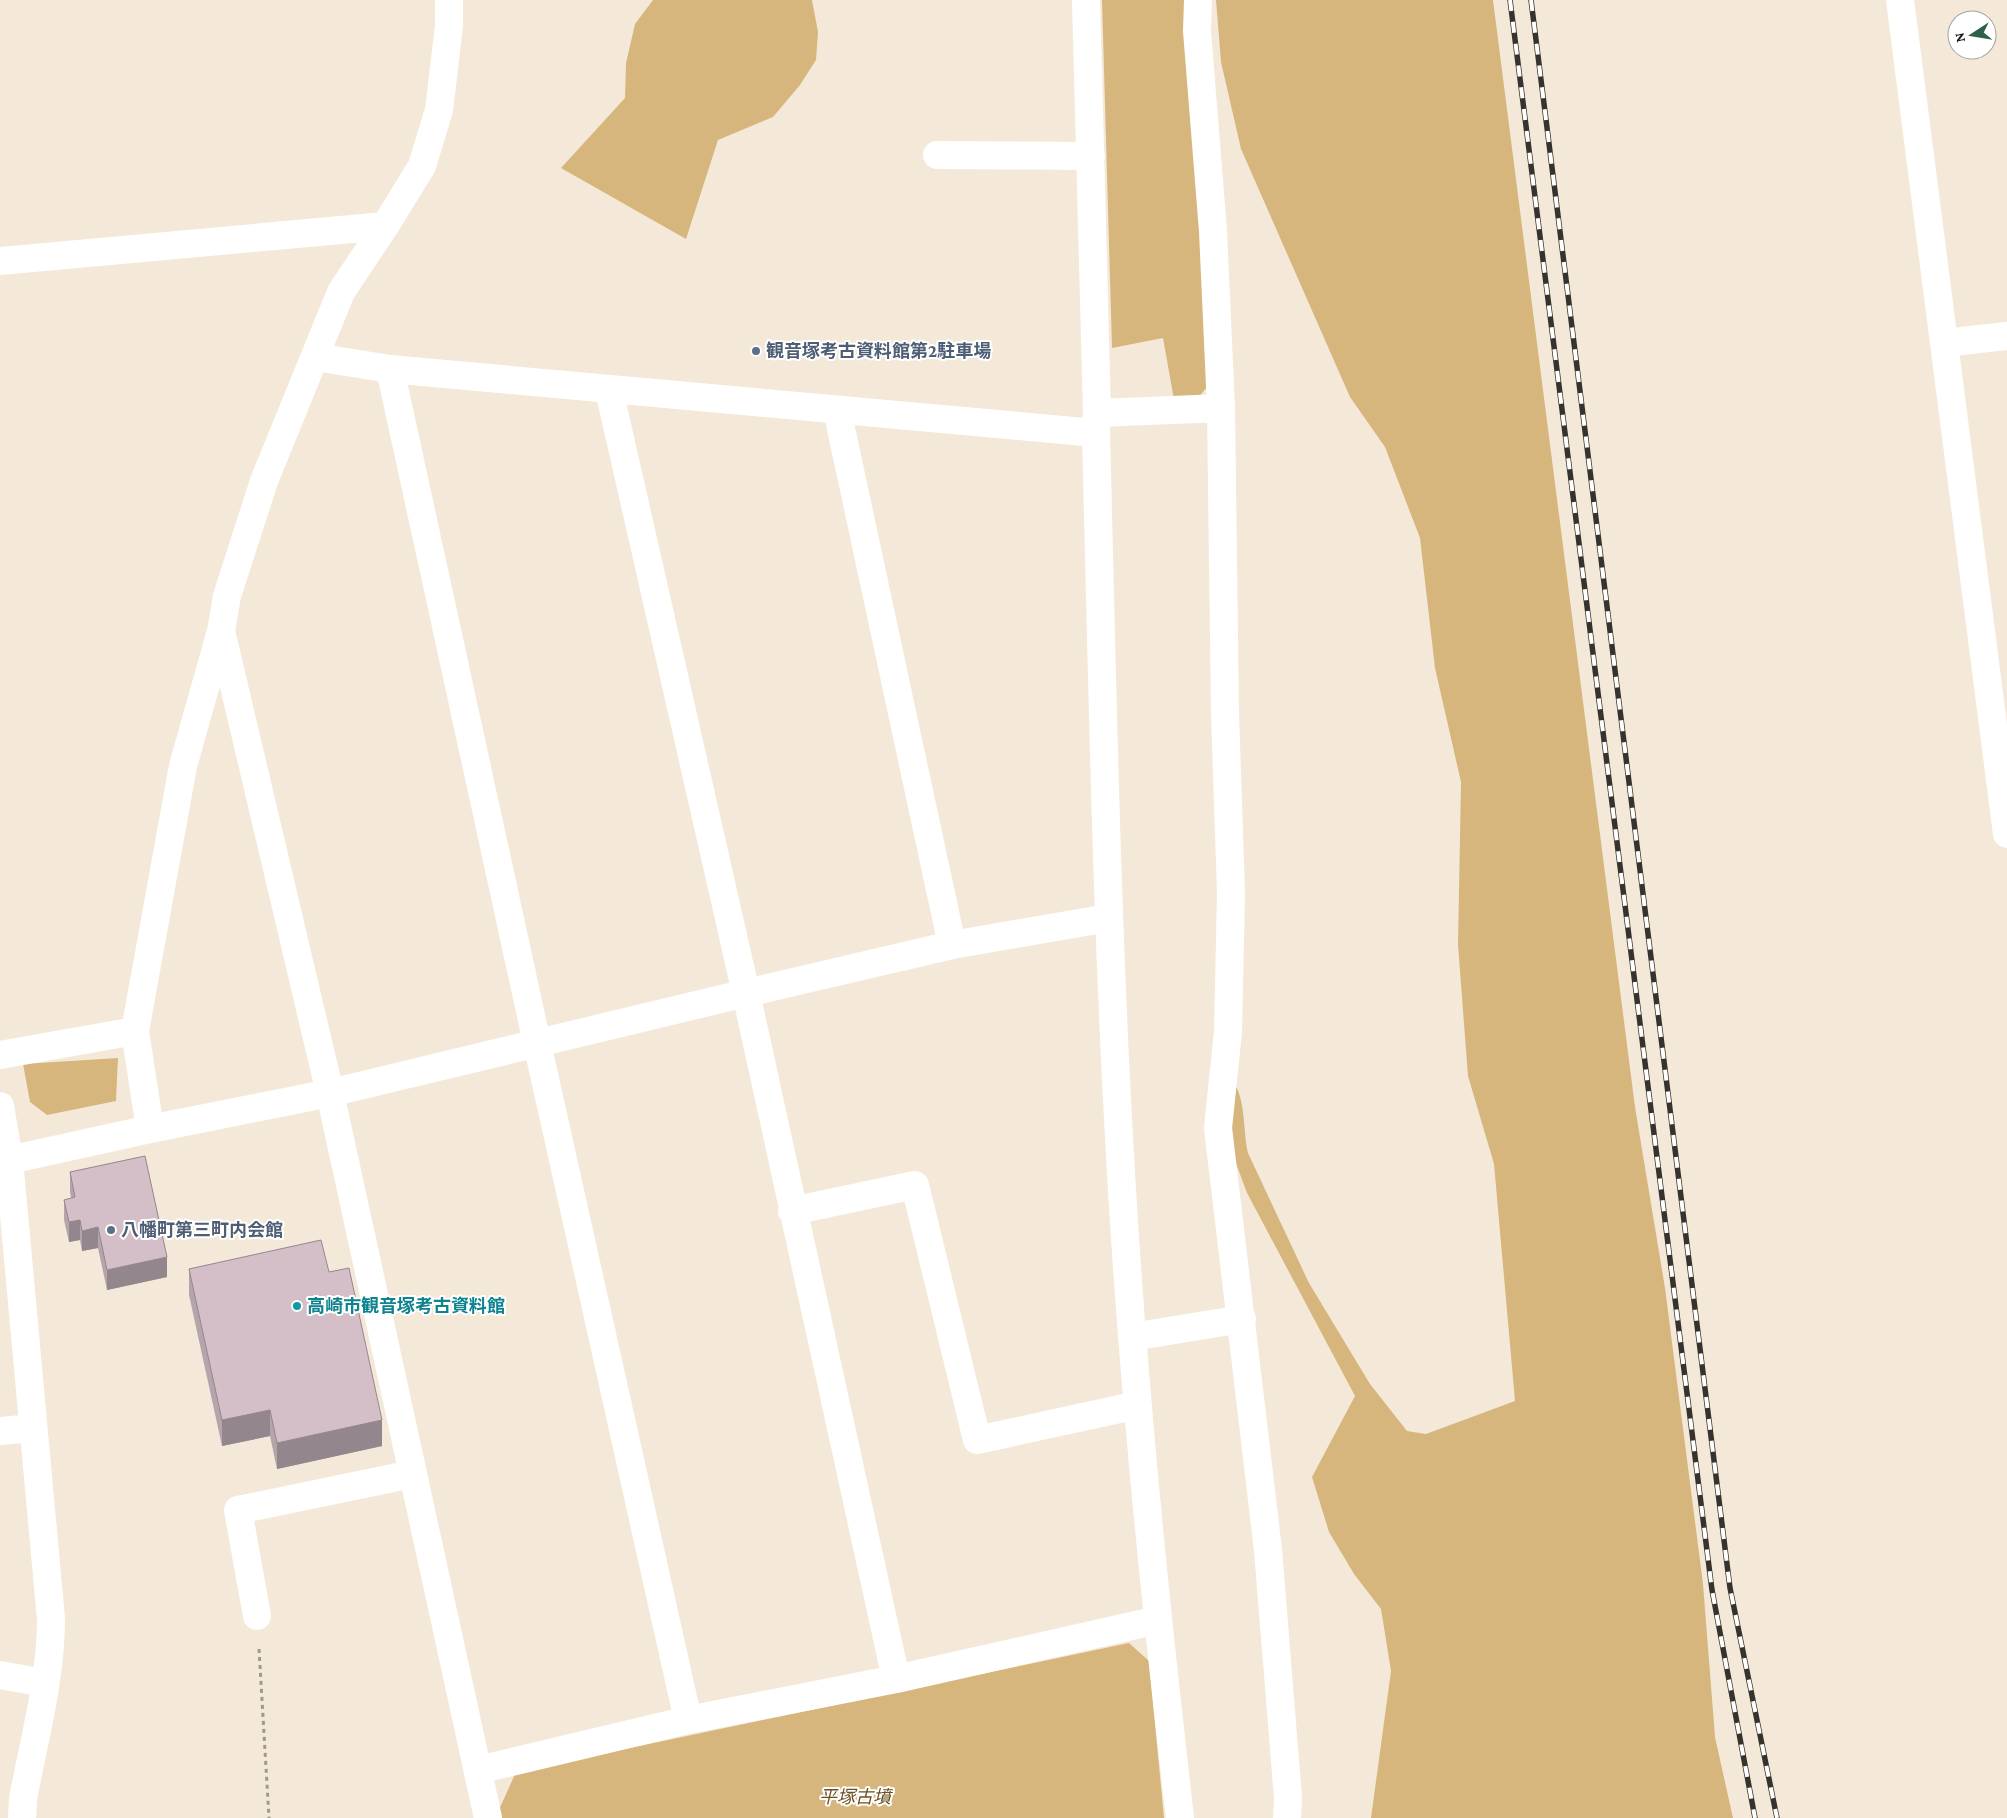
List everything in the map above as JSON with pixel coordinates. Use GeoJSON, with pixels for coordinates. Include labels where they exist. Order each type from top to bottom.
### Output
{"type":"FeatureCollection","features":[{"type":"Feature","properties":{"kind":"street"},"geometry":{"type":"LineString","coordinates":[[150,1129],[135,1031],[184,766],[221,631],[228,596],[264,481],[341,292],[422,166],[439,110],[449,26],[449,0]]}},
{"type":"Feature","properties":{"kind":"street"},"geometry":{"type":"LineString","coordinates":[[1086,0],[1092,156],[1108,918],[1119,1140],[1138,1405],[1158,1620],[1180,1818]]}},
{"type":"Feature","properties":{"kind":"street"},"geometry":{"type":"LineString","coordinates":[[1198,0],[1197,31],[1213,231],[1221,408],[1225,713],[1231,893],[1228,1032],[1218,1128],[1268,1550],[1288,1798],[1287,1818]]}},
{"type":"Feature","properties":{"kind":"street"},"geometry":{"type":"LineString","coordinates":[[1900,0],[2007,834]]}},
{"type":"Feature","properties":{"kind":"street"},"geometry":{"type":"LineString","coordinates":[[937,155],[1092,156]]}},
{"type":"Feature","properties":{"kind":"street"},"geometry":{"type":"LineString","coordinates":[[0,260],[385,226]]}},
{"type":"Feature","properties":{"kind":"street"},"geometry":{"type":"LineString","coordinates":[[1944,343],[2007,336]]}},
{"type":"Feature","properties":{"kind":"street"},"geometry":{"type":"LineString","coordinates":[[315,357],[390,369],[837,410],[1097,423],[1221,408]]}},
{"type":"Feature","properties":{"kind":"street"},"geometry":{"type":"LineString","coordinates":[[390,369],[537,1043],[688,1720]]}},
{"type":"Feature","properties":{"kind":"street"},"geometry":{"type":"LineString","coordinates":[[609,390],[746,992],[792,1210],[896,1679]]}},
{"type":"Feature","properties":{"kind":"street"},"geometry":{"type":"LineString","coordinates":[[837,410],[952,946]]}},
{"type":"Feature","properties":{"kind":"street"},"geometry":{"type":"LineString","coordinates":[[221,631],[330,1094],[488,1818]]}},
{"type":"Feature","properties":{"kind":"street"},"geometry":{"type":"LineString","coordinates":[[8,1160],[150,1129],[330,1094],[746,992],[952,946],[1108,918]]}},
{"type":"Feature","properties":{"kind":"street"},"geometry":{"type":"LineString","coordinates":[[0,1055],[135,1031]]}},
{"type":"Feature","properties":{"kind":"street"},"geometry":{"type":"LineString","coordinates":[[0,1106],[8,1160],[51,1642],[23,1798],[22,1818]]}},
{"type":"Feature","properties":{"kind":"street"},"geometry":{"type":"LineString","coordinates":[[792,1210],[914,1185],[977,1440],[1138,1405]]}},
{"type":"Feature","properties":{"kind":"street"},"geometry":{"type":"LineString","coordinates":[[1132,1337],[1242,1319]]}},
{"type":"Feature","properties":{"kind":"street"},"geometry":{"type":"LineString","coordinates":[[0,1431],[33,1428]]}},
{"type":"Feature","properties":{"kind":"street"},"geometry":{"type":"LineString","coordinates":[[257,1616],[238,1510],[412,1474]]}},
{"type":"Feature","properties":{"kind":"street"},"geometry":{"type":"LineString","coordinates":[[478,1770],[688,1720],[896,1679],[1158,1620]]}},
{"type":"Feature","properties":{"kind":"street"},"geometry":{"type":"LineString","coordinates":[[0,1675],[45,1683]]}},
{"type":"Feature","properties":{"kind":"path"},"geometry":{"type":"LineString","coordinates":[[257,1616],[269,1818]]}},
{"type":"Feature","properties":{"kind":"green space"},"geometry":{"type":"Polygon","coordinates":[[[653,0],[812,0],[818,32],[816,60],[800,85],[773,117],[718,140],[686,239],[561,168],[625,98],[626,63],[635,24],[653,0]]]}},
{"type":"Feature","properties":{"kind":"green space"},"geometry":{"type":"Polygon","coordinates":[[[1102,0],[1189,0],[1211,382],[1198,398],[1174,400],[1163,338],[1112,348],[1102,0]]]}},
{"type":"Feature","properties":{"kind":"green space"},"geometry":{"type":"Polygon","coordinates":[[[1216,0],[1493,0],[1635,1107],[1665,1288],[1703,1584],[1715,1737],[1733,1818],[1371,1818],[1391,1671],[1381,1609],[1354,1574],[1329,1532],[1312,1477],[1355,1396],[1247,1193],[1231,1150],[1233,1082],[1242,1106],[1248,1153],[1309,1283],[1370,1384],[1407,1431],[1426,1434],[1515,1401],[1494,1164],[1468,1076],[1458,945],[1461,782],[1435,668],[1420,538],[1385,447],[1350,397],[1241,149],[1221,62],[1216,0]]]}},
{"type":"Feature","properties":{"kind":"green space"},"geometry":{"type":"Polygon","coordinates":[[[118,1058],[116,1101],[47,1115],[30,1102],[23,1064],[118,1058]]]}},
{"type":"Feature","properties":{"kind":"green space","name":"平塚古墳"},"geometry":{"type":"Polygon","coordinates":[[[1129,1643],[1149,1661],[1164,1818],[499,1818],[498,1812],[516,1772],[1129,1643]]]}},
{"type":"Feature","properties":{"kind":"building","name":"八幡町第三町内会館"},"geometry":{"type":"Polygon","coordinates":[[[145,1156],[167,1257],[107,1270],[98,1227],[82,1231],[80,1220],[69,1222],[64,1200],[75,1197],[70,1172],[145,1156]]]}},
{"type":"Feature","properties":{"kind":"building"},"geometry":{"type":"Polygon","coordinates":[[[321,1240],[329,1272],[349,1268],[382,1420],[277,1443],[270,1410],[222,1420],[189,1269],[321,1240]]]}},
{"type":"Feature","properties":{"kind":"railway"},"geometry":{"type":"LineString","coordinates":[[1510,0],[1712,1590],[1755,1818]]}},
{"type":"Feature","properties":{"kind":"railway"},"geometry":{"type":"LineString","coordinates":[[1531,0],[1730,1588],[1777,1818]]}},
{"type":"Feature","properties":{"kind":"place","name":"観音塚考古資料館第2駐車場"},"geometry":{"type":"Point","coordinates":[756,351]}},
{"type":"Feature","properties":{"kind":"place","name":"八幡町第三町内会館"},"geometry":{"type":"Point","coordinates":[111,1230]}},
{"type":"Feature","properties":{"kind":"place","name":"高崎市観音塚考古資料館"},"geometry":{"type":"Point","coordinates":[297,1306]}}]}
